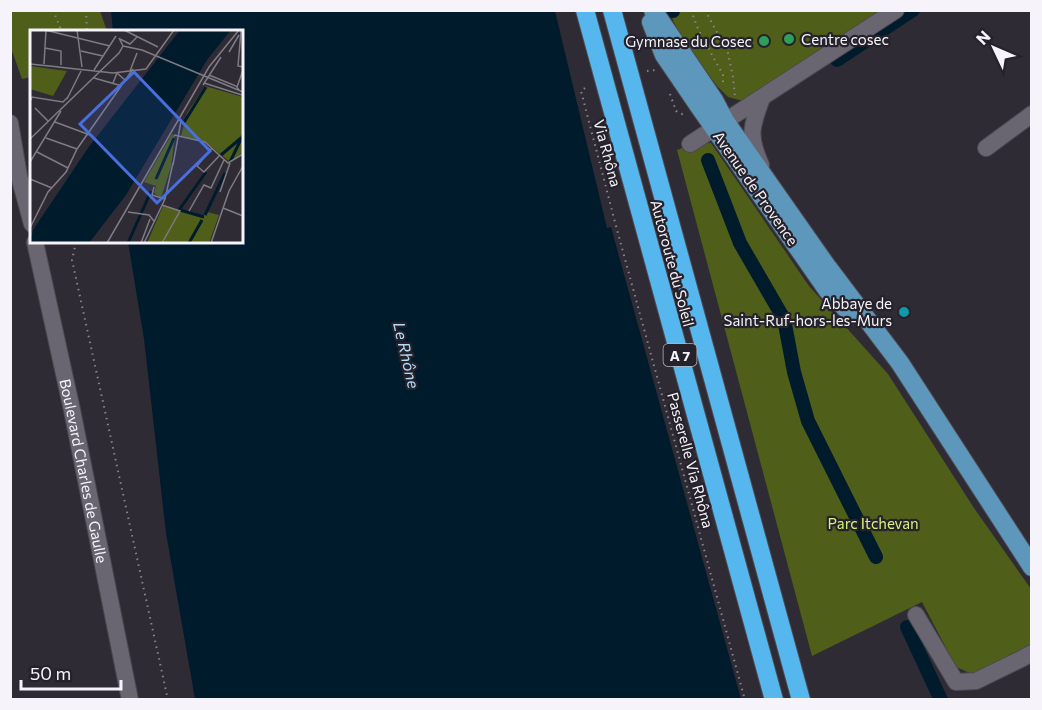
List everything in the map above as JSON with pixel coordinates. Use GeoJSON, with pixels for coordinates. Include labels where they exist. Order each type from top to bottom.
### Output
{"type":"FeatureCollection","features":[{"type":"Feature","properties":{"kind":"highway","name":"Autoroute du Soleil"},"geometry":{"type":"LineString","coordinates":[[585,10],[774,699]]}},
{"type":"Feature","properties":{"kind":"highway","name":"Autoroute du Soleil"},"geometry":{"type":"LineString","coordinates":[[612,10],[801,699]]}},
{"type":"Feature","properties":{"kind":"main road","name":"Avenue de Provence"},"geometry":{"type":"LineString","coordinates":[[647,10],[664,55],[772,187],[826,265],[890,348],[1032,567]]}},
{"type":"Feature","properties":{"kind":"main road","name":"Avenue de Provence"},"geometry":{"type":"LineString","coordinates":[[652,10],[710,95],[719,125],[828,291],[861,324],[890,348]]}},
{"type":"Feature","properties":{"kind":"street"},"geometry":{"type":"LineString","coordinates":[[690,144],[896,10]]}},
{"type":"Feature","properties":{"kind":"street","name":"Avenue de Provence"},"geometry":{"type":"LineString","coordinates":[[762,98],[752,128],[751,139],[772,187]]}},
{"type":"Feature","properties":{"kind":"street"},"geometry":{"type":"LineString","coordinates":[[986,148],[1032,114]]}},
{"type":"Feature","properties":{"kind":"street"},"geometry":{"type":"LineString","coordinates":[[10,123],[15,178],[30,219]]}},
{"type":"Feature","properties":{"kind":"street","name":"Boulevard Charles de Gaulle"},"geometry":{"type":"LineString","coordinates":[[35,243],[72,410],[130,699]]}},
{"type":"Feature","properties":{"kind":"street"},"geometry":{"type":"LineString","coordinates":[[916,615],[956,682],[976,681],[1032,653]]}},
{"type":"Feature","properties":{"kind":"path"},"geometry":{"type":"LineString","coordinates":[[53,10],[61,30]]}},
{"type":"Feature","properties":{"kind":"path"},"geometry":{"type":"LineString","coordinates":[[86,10],[87,30]]}},
{"type":"Feature","properties":{"kind":"path"},"geometry":{"type":"LineString","coordinates":[[690,10],[723,75],[723,86],[710,95]]}},
{"type":"Feature","properties":{"kind":"path"},"geometry":{"type":"LineString","coordinates":[[705,10],[728,53],[734,77],[735,98]]}},
{"type":"Feature","properties":{"kind":"path","name":"Via Rhôna"},"geometry":{"type":"LineString","coordinates":[[585,88],[581,91],[616,226]]}},
{"type":"Feature","properties":{"kind":"path","name":"Passerelle Via Rhôna"},"geometry":{"type":"LineString","coordinates":[[616,226],[745,699]]}},
{"type":"Feature","properties":{"kind":"path"},"geometry":{"type":"LineString","coordinates":[[76,243],[72,260],[168,699]]}},
{"type":"Feature","properties":{"kind":"green space"},"geometry":{"type":"Polygon","coordinates":[[[10,11],[100,11],[107,30],[30,30],[30,77],[22,79],[11,48],[10,11]]]}},
{"type":"Feature","properties":{"kind":"green space"},"geometry":{"type":"Polygon","coordinates":[[[669,11],[880,11],[743,101],[728,97],[717,86],[680,36],[669,11]]]}},
{"type":"Feature","properties":{"kind":"green space","name":"Parc Itchevan"},"geometry":{"type":"Polygon","coordinates":[[[711,143],[809,286],[888,374],[974,508],[1031,589],[1031,644],[972,674],[956,667],[922,602],[812,656],[677,150],[693,144],[711,143]]]}},
{"type":"Feature","properties":{"kind":"water","name":"Le Rhône"},"geometry":{"type":"Polygon","coordinates":[[[111,11],[555,11],[607,228],[611,227],[741,699],[195,699],[166,533],[144,339],[128,243],[243,243],[243,30],[113,30],[111,11]]]}},
{"type":"Feature","properties":{"kind":"waterway"},"geometry":{"type":"LineString","coordinates":[[837,60],[913,10]]}},
{"type":"Feature","properties":{"kind":"waterway"},"geometry":{"type":"LineString","coordinates":[[708,160],[740,243],[784,319],[794,372],[808,421],[876,557]]}},
{"type":"Feature","properties":{"kind":"waterway"},"geometry":{"type":"LineString","coordinates":[[907,627],[941,700]]}},
{"type":"Feature","properties":{"kind":"place","name":"Centre cosec"},"geometry":{"type":"Point","coordinates":[789,39]}},
{"type":"Feature","properties":{"kind":"place","name":"Gymnase du Cosec"},"geometry":{"type":"Point","coordinates":[764,41]}},
{"type":"Feature","properties":{"kind":"place","name":"Abbaye de Saint-Ruf-hors-les-Murs"},"geometry":{"type":"Point","coordinates":[904,312]}}]}
